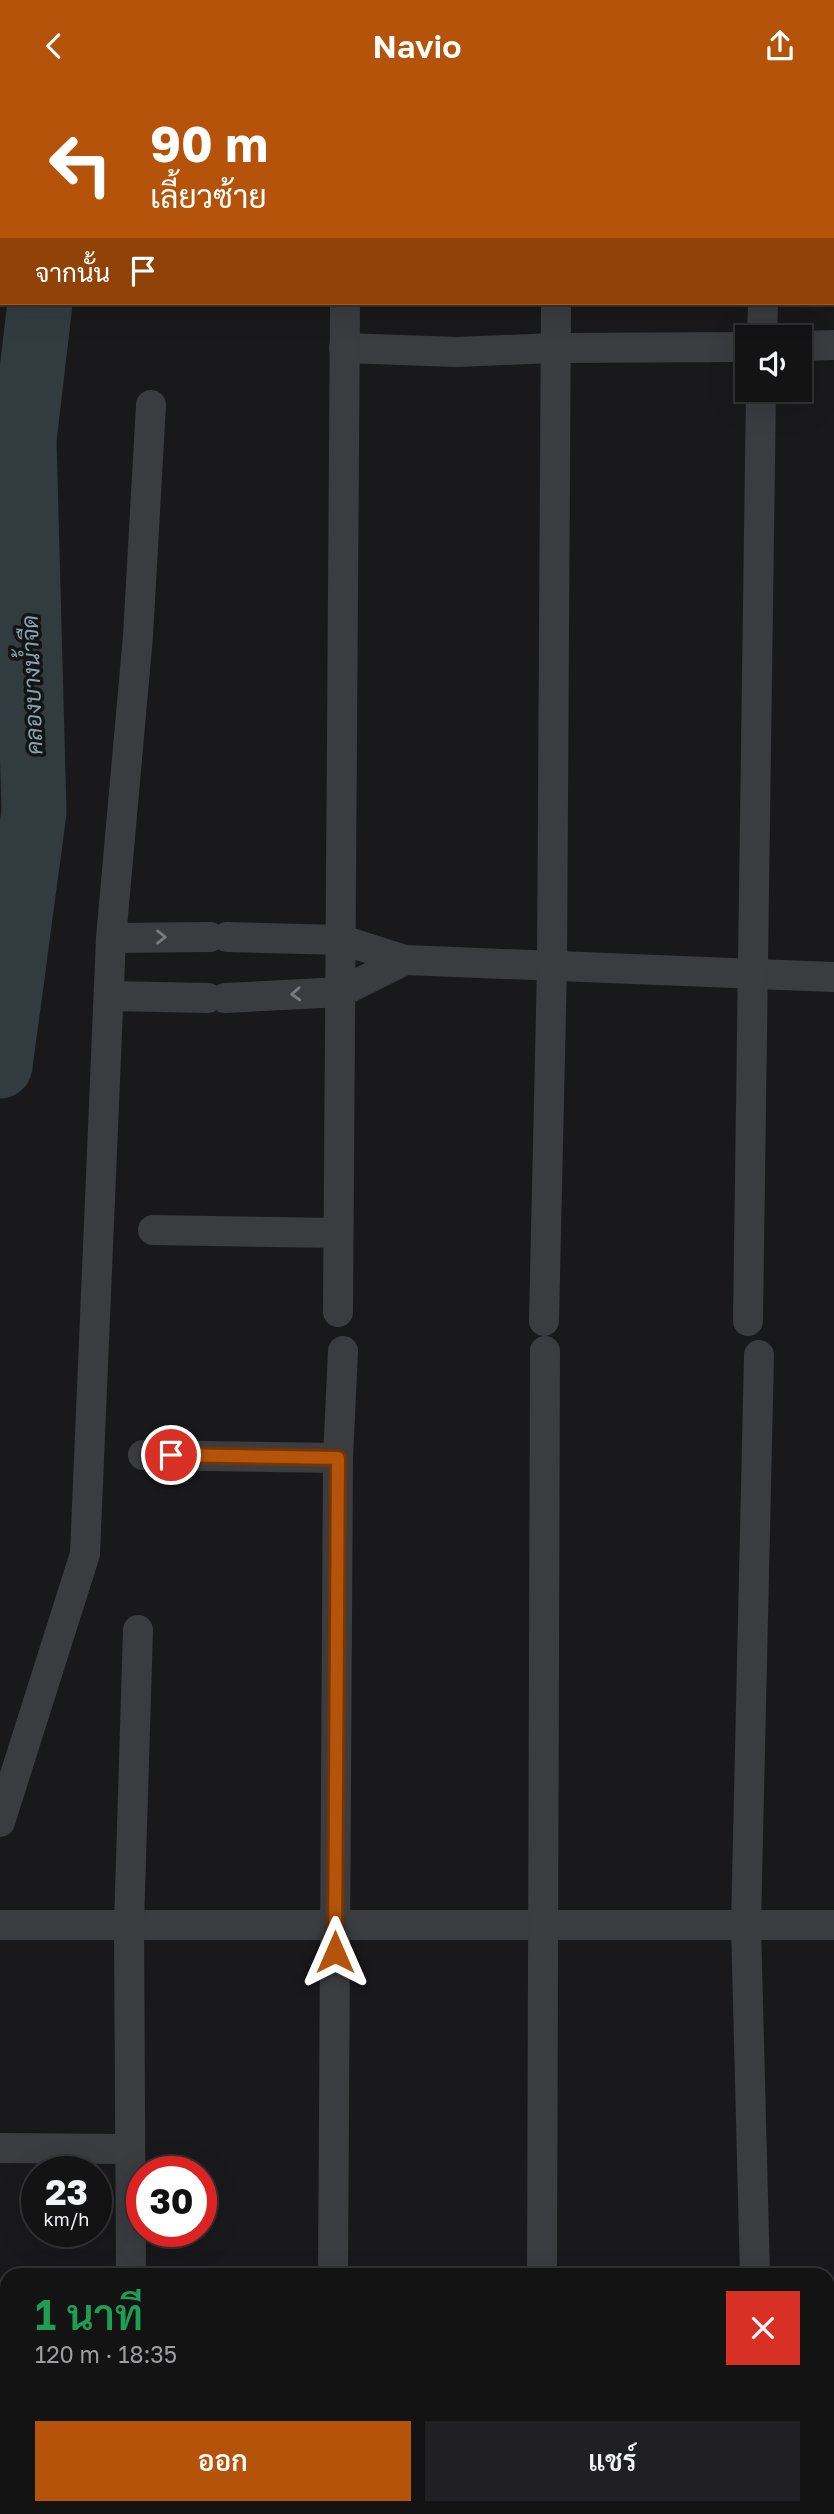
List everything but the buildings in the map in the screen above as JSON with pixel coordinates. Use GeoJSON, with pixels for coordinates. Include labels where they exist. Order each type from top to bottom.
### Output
{"type":"FeatureCollection","features":[{"type":"Feature","properties":{"kind":"street"},"geometry":{"type":"LineString","coordinates":[[338,1312],[345,305]]}},
{"type":"Feature","properties":{"kind":"street"},"geometry":{"type":"LineString","coordinates":[[544,1321],[552,967],[556,305]]}},
{"type":"Feature","properties":{"kind":"street"},"geometry":{"type":"LineString","coordinates":[[762,325],[763,305]]}},
{"type":"Feature","properties":{"kind":"street"},"geometry":{"type":"LineString","coordinates":[[812,346],[834,345]]}},
{"type":"Feature","properties":{"kind":"street"},"geometry":{"type":"LineString","coordinates":[[344,348],[457,352],[554,348],[735,347]]}},
{"type":"Feature","properties":{"kind":"street"},"geometry":{"type":"LineString","coordinates":[[748,1321],[761,402]]}},
{"type":"Feature","properties":{"kind":"street"},"geometry":{"type":"LineString","coordinates":[[0,1822],[85,1554],[111,996],[111,938],[138,636],[151,405]]}},
{"type":"Feature","properties":{"kind":"street"},"geometry":{"type":"LineString","coordinates":[[111,938],[342,940],[405,960],[754,976],[834,977]]}},
{"type":"Feature","properties":{"kind":"street"},"geometry":{"type":"LineString","coordinates":[[111,996],[217,998],[341,992],[405,960]]}},
{"type":"Feature","properties":{"kind":"street"},"geometry":{"type":"LineString","coordinates":[[153,1230],[338,1233]]}},
{"type":"Feature","properties":{"kind":"street"},"geometry":{"type":"LineString","coordinates":[[333,2268],[338,1458],[343,1351]]}},
{"type":"Feature","properties":{"kind":"street"},"geometry":{"type":"LineString","coordinates":[[542,2268],[545,1351]]}},
{"type":"Feature","properties":{"kind":"street"},"geometry":{"type":"LineString","coordinates":[[755,2268],[746,1925],[759,1355]]}},
{"type":"Feature","properties":{"kind":"street"},"geometry":{"type":"LineString","coordinates":[[143,1455],[338,1458]]}},
{"type":"Feature","properties":{"kind":"street"},"geometry":{"type":"LineString","coordinates":[[131,2268],[128,1925],[138,1630]]}},
{"type":"Feature","properties":{"kind":"street"},"geometry":{"type":"LineString","coordinates":[[0,1925],[834,1925]]}},
{"type":"Feature","properties":{"kind":"street"},"geometry":{"type":"LineString","coordinates":[[0,2148],[130,2149]]}},
{"type":"Feature","properties":{"kind":"waterway","name":"คลองบางน้ำจืด"},"geometry":{"type":"LineString","coordinates":[[0,1066],[34,812],[24,440],[40,305]]}},
{"type":"Feature","properties":{"kind":"route"},"geometry":{"type":"LineString","coordinates":[[171,1455],[338,1458],[335,1952]]}}]}
